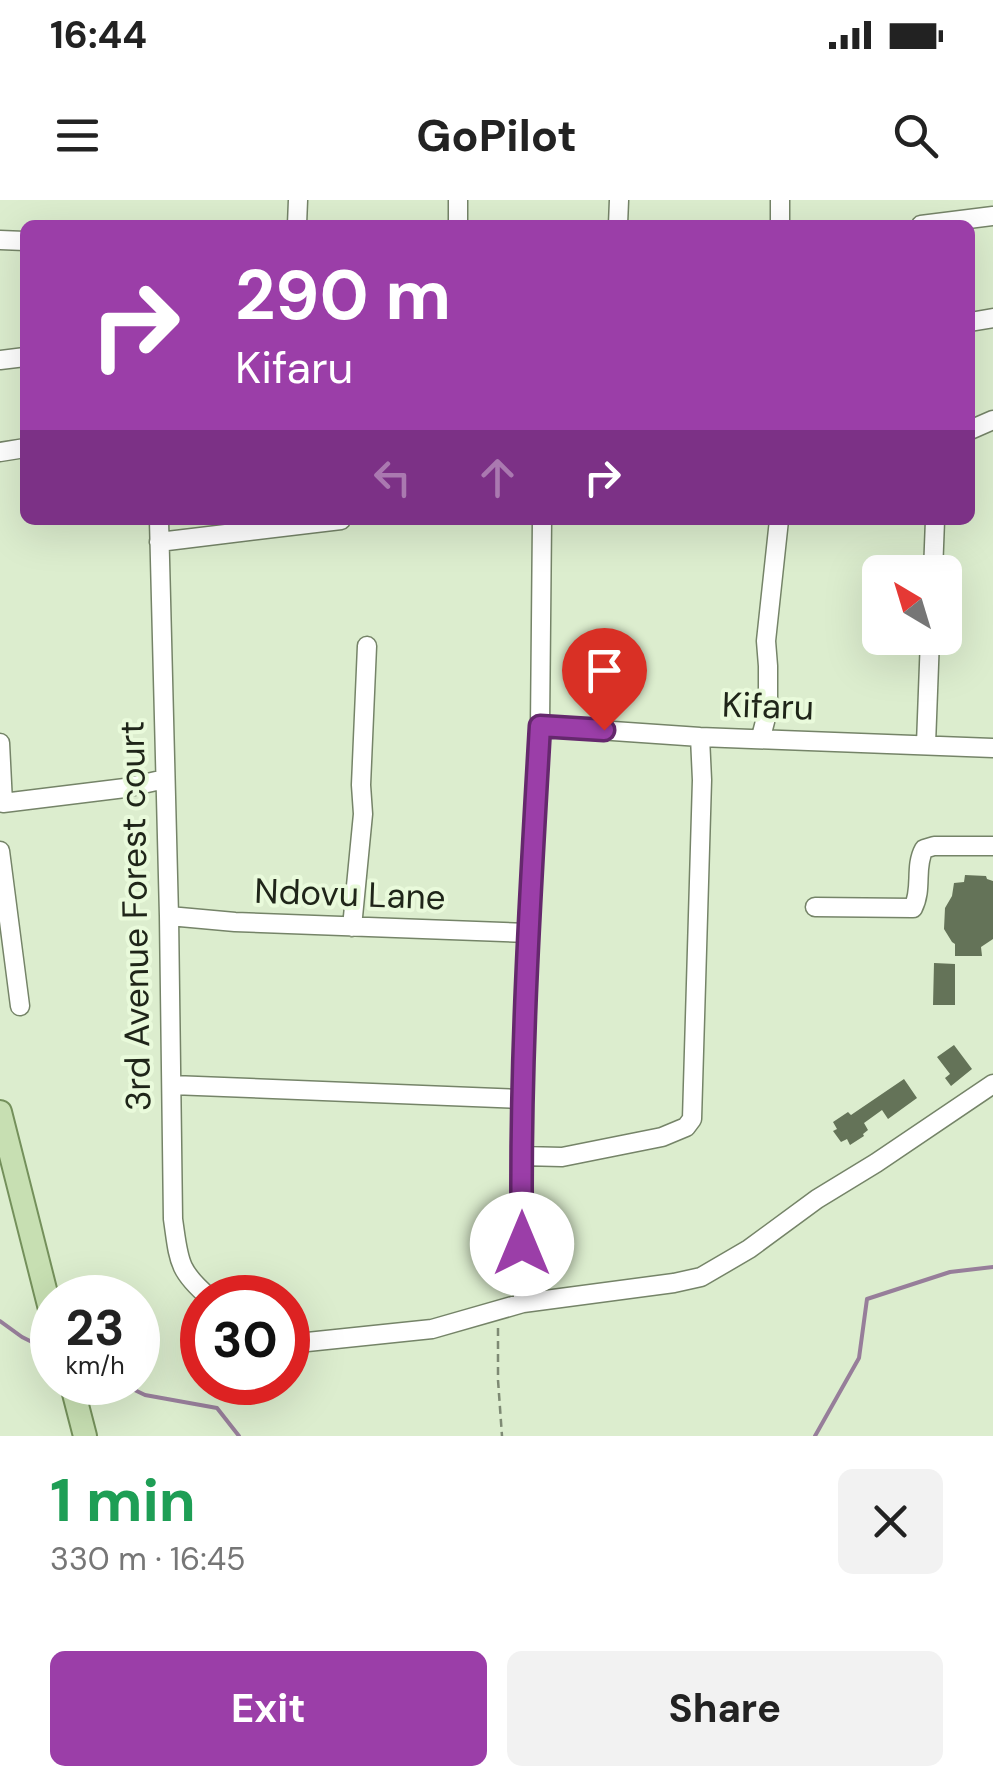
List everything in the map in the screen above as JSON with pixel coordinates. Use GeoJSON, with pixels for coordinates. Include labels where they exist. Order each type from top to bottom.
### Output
{"type":"FeatureCollection","features":[{"type":"Feature","properties":{"kind":"main road"},"geometry":{"type":"LineString","coordinates":[[0,1112],[41,1275]]}},
{"type":"Feature","properties":{"kind":"main road"},"geometry":{"type":"LineString","coordinates":[[77,1405],[85,1436]]}},
{"type":"Feature","properties":{"kind":"street"},"geometry":{"type":"LineString","coordinates":[[961,220],[993,216]]}},
{"type":"Feature","properties":{"kind":"street","name":"3rd Avenue Forest court"},"geometry":{"type":"LineString","coordinates":[[159,525],[173,1218],[180,1262],[186,1275]]}},
{"type":"Feature","properties":{"kind":"street"},"geometry":{"type":"LineString","coordinates":[[159,542],[308,525]]}},
{"type":"Feature","properties":{"kind":"street"},"geometry":{"type":"LineString","coordinates":[[523,1303],[522,1099],[540,726],[542,525]]}},
{"type":"Feature","properties":{"kind":"street"},"geometry":{"type":"LineString","coordinates":[[761,738],[768,710],[766,640],[778,525]]}},
{"type":"Feature","properties":{"kind":"street"},"geometry":{"type":"LineString","coordinates":[[934,555],[935,525]]}},
{"type":"Feature","properties":{"kind":"street"},"geometry":{"type":"LineString","coordinates":[[352,927],[363,814],[367,646]]}},
{"type":"Feature","properties":{"kind":"street"},"geometry":{"type":"LineString","coordinates":[[926,744],[929,655]]}},
{"type":"Feature","properties":{"kind":"street","name":"Kifaru"},"geometry":{"type":"LineString","coordinates":[[540,726],[993,748]]}},
{"type":"Feature","properties":{"kind":"street"},"geometry":{"type":"LineString","coordinates":[[522,1156],[562,1156],[662,1138],[686,1128],[692,1119],[700,736]]}},
{"type":"Feature","properties":{"kind":"street"},"geometry":{"type":"LineString","coordinates":[[0,743],[2,813],[165,779]]}},
{"type":"Feature","properties":{"kind":"street"},"geometry":{"type":"LineString","coordinates":[[816,907],[913,908],[918,898],[919,858],[924,849],[993,846]]}},
{"type":"Feature","properties":{"kind":"street"},"geometry":{"type":"LineString","coordinates":[[0,851],[20,1006]]}},
{"type":"Feature","properties":{"kind":"street","name":"Ndovu Lane"},"geometry":{"type":"LineString","coordinates":[[169,916],[528,933]]}},
{"type":"Feature","properties":{"kind":"street"},"geometry":{"type":"LineString","coordinates":[[310,1342],[432,1329],[523,1303],[701,1277],[993,1084]]}},
{"type":"Feature","properties":{"kind":"street"},"geometry":{"type":"LineString","coordinates":[[172,1085],[522,1099]]}},
{"type":"Feature","properties":{"kind":"path"},"geometry":{"type":"LineString","coordinates":[[502,1436],[498,1326],[503,1307]]}},
{"type":"Feature","properties":{"kind":"building"},"geometry":{"type":"Polygon","coordinates":[[[965,875],[986,876],[993,881],[993,939],[981,947],[982,956],[955,956],[955,944],[944,929],[945,908],[954,883],[964,882],[965,875]]]}},
{"type":"Feature","properties":{"kind":"building"},"geometry":{"type":"Polygon","coordinates":[[[934,963],[955,964],[955,1005],[933,1005],[934,963]]]}},
{"type":"Feature","properties":{"kind":"building"},"geometry":{"type":"Polygon","coordinates":[[[954,1045],[972,1069],[951,1086],[945,1078],[950,1074],[937,1057],[954,1045]]]}},
{"type":"Feature","properties":{"kind":"building"},"geometry":{"type":"Polygon","coordinates":[[[904,1079],[917,1098],[888,1119],[882,1110],[864,1123],[868,1130],[864,1136],[850,1145],[847,1139],[841,1142],[833,1131],[837,1129],[833,1122],[848,1112],[851,1115],[904,1079]]]}},
{"type":"Feature","properties":{"kind":"waterway"},"geometry":{"type":"LineString","coordinates":[[815,1436],[859,1358],[867,1299],[950,1272],[993,1267]]}},
{"type":"Feature","properties":{"kind":"waterway"},"geometry":{"type":"LineString","coordinates":[[0,1321],[30,1341]]}},
{"type":"Feature","properties":{"kind":"waterway"},"geometry":{"type":"LineString","coordinates":[[160,1398],[217,1408],[239,1436]]}},
{"type":"Feature","properties":{"kind":"route"},"geometry":{"type":"LineString","coordinates":[[522,1244],[522,1099],[540,726],[604,730]]}}]}
